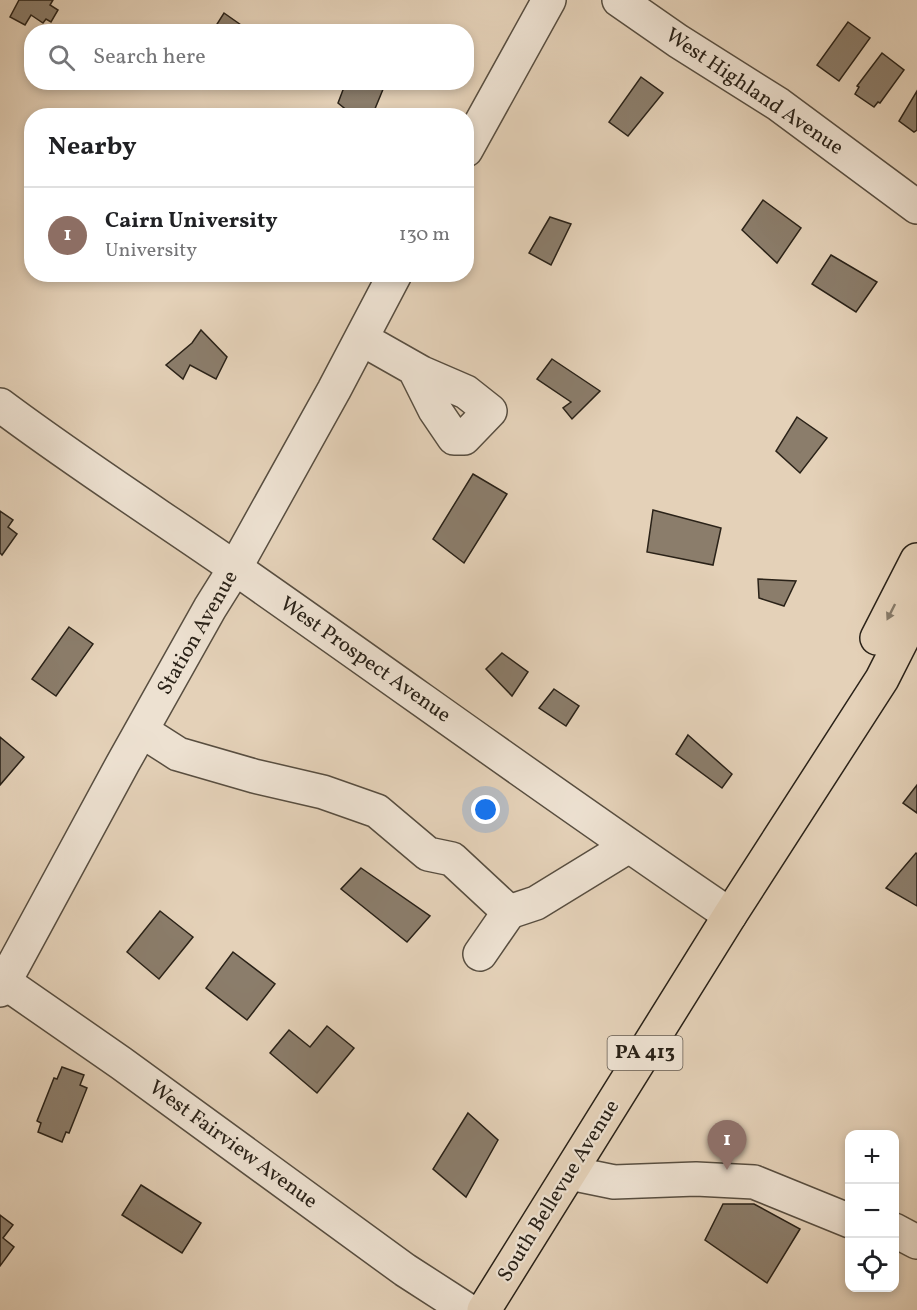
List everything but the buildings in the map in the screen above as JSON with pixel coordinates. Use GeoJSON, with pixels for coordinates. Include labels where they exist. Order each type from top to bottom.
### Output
{"type":"FeatureCollection","features":[{"type":"Feature","properties":{"kind":"main road","name":"South Bellevue Avenue"},"geometry":{"type":"LineString","coordinates":[[804,797],[867,660],[917,560]]}},
{"type":"Feature","properties":{"kind":"main road","name":"South Bellevue Avenue"},"geometry":{"type":"LineString","coordinates":[[484,1310],[804,797],[882,679],[917,610]]}},
{"type":"Feature","properties":{"kind":"street"},"geometry":{"type":"LineString","coordinates":[[474,136],[549,0]]}},
{"type":"Feature","properties":{"kind":"street","name":"West Highland Avenue"},"geometry":{"type":"LineString","coordinates":[[619,0],[678,41],[778,104],[917,207]]}},
{"type":"Feature","properties":{"kind":"street","name":"Station Avenue"},"geometry":{"type":"LineString","coordinates":[[1,984],[210,608],[235,568],[362,339],[391,282]]}},
{"type":"Feature","properties":{"kind":"street"},"geometry":{"type":"LineString","coordinates":[[362,339],[415,370]]}},
{"type":"Feature","properties":{"kind":"street","name":"West Prospect Avenue"},"geometry":{"type":"LineString","coordinates":[[0,405],[730,915]]}},
{"type":"Feature","properties":{"kind":"street"},"geometry":{"type":"LineString","coordinates":[[142,731],[178,754],[254,776],[323,792],[377,811],[428,854],[452,859],[509,912]]}},
{"type":"Feature","properties":{"kind":"street"},"geometry":{"type":"LineString","coordinates":[[480,954],[509,912],[536,903],[629,846]]}},
{"type":"Feature","properties":{"kind":"street","name":"West Fairview Avenue"},"geometry":{"type":"LineString","coordinates":[[1,984],[121,1063],[405,1270],[467,1310]]}},
{"type":"Feature","properties":{"kind":"street"},"geometry":{"type":"LineString","coordinates":[[570,1173],[614,1182],[696,1179],[754,1182],[845,1219]]}},
{"type":"Feature","properties":{"kind":"street"},"geometry":{"type":"LineString","coordinates":[[899,1233],[917,1242]]}},
{"type":"Feature","properties":{"kind":"place","name":"Cairn University"},"geometry":{"type":"Point","coordinates":[727,1170]}}]}
